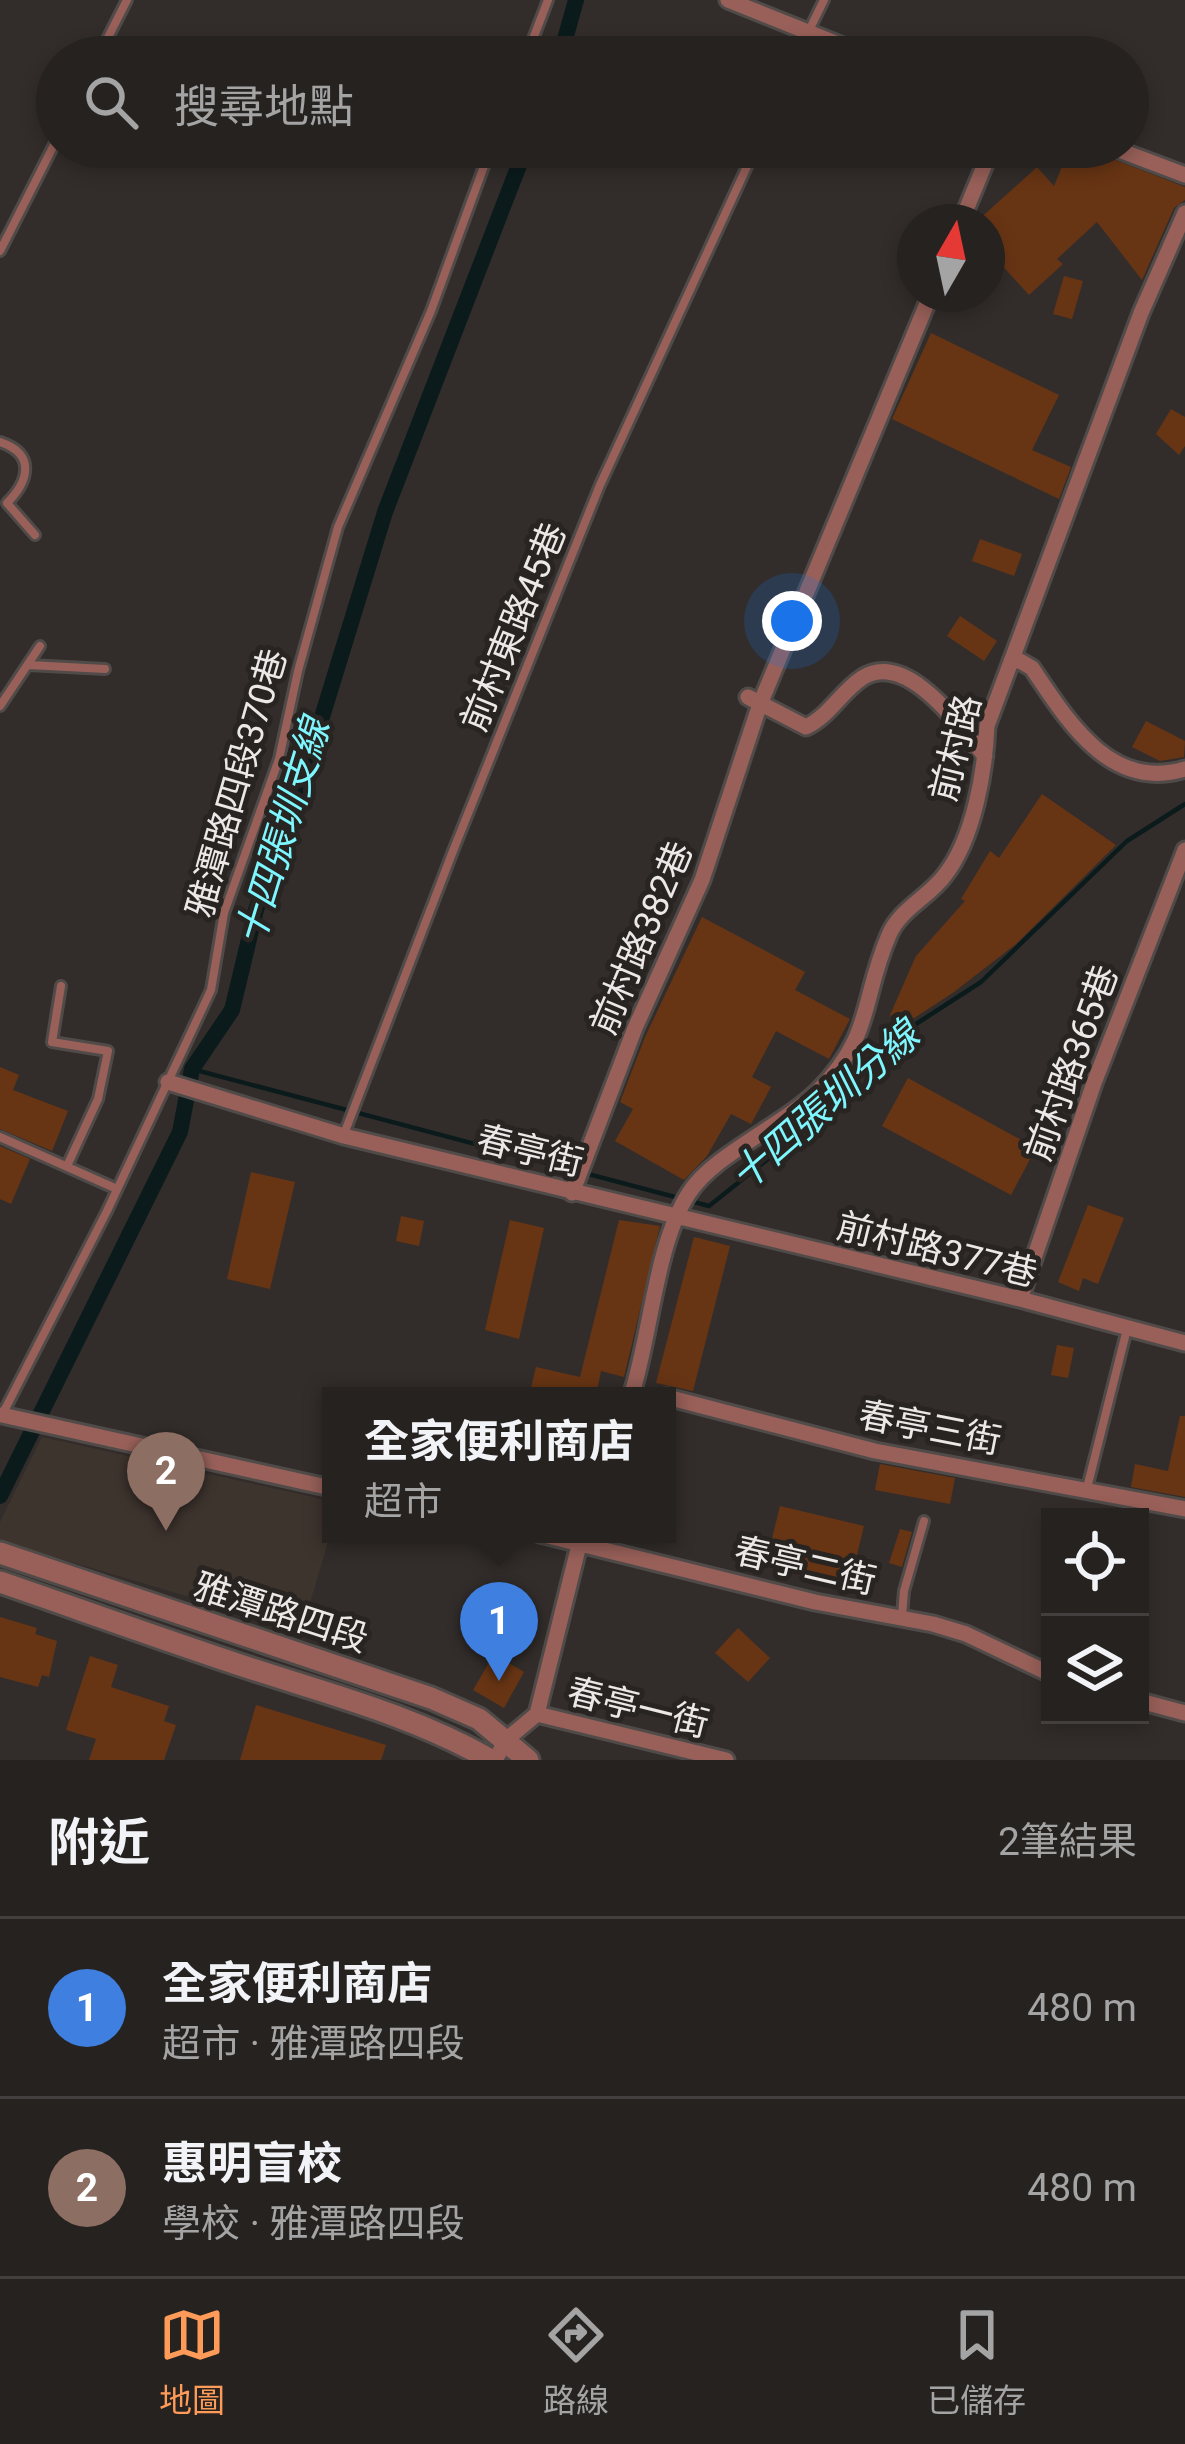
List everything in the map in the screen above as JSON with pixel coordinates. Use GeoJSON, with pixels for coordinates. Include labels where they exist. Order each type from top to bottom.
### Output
{"type":"FeatureCollection","features":[{"type":"Feature","properties":{"kind":"street"},"geometry":{"type":"LineString","coordinates":[[728,0],[814,36]]}},
{"type":"Feature","properties":{"kind":"street"},"geometry":{"type":"LineString","coordinates":[[1149,161],[1185,175]]}},
{"type":"Feature","properties":{"kind":"street"},"geometry":{"type":"LineString","coordinates":[[968,204],[983,168]]}},
{"type":"Feature","properties":{"kind":"street","name":"前村路"},"geometry":{"type":"LineString","coordinates":[[675,1218],[692,1188],[815,1094],[847,1059],[861,1033],[896,921],[946,874],[971,817],[987,726],[1141,313],[1185,213]]}},
{"type":"Feature","properties":{"kind":"street","name":"前村路382巷"},"geometry":{"type":"LineString","coordinates":[[572,1193],[635,1028],[702,880],[754,700],[923,312]]}},
{"type":"Feature","properties":{"kind":"street"},"geometry":{"type":"LineString","coordinates":[[1011,661],[1032,668],[1083,741],[1102,756],[1132,768],[1168,774],[1185,769]]}},
{"type":"Feature","properties":{"kind":"street"},"geometry":{"type":"LineString","coordinates":[[754,700],[806,727],[864,676],[884,671],[903,674],[985,756]]}},
{"type":"Feature","properties":{"kind":"street","name":"前村路365巷"},"geometry":{"type":"LineString","coordinates":[[1020,1299],[1094,1083],[1185,850]]}},
{"type":"Feature","properties":{"kind":"street","name":"春亭街"},"geometry":{"type":"LineString","coordinates":[[182,1086],[344,1136],[675,1218]]}},
{"type":"Feature","properties":{"kind":"street"},"geometry":{"type":"LineString","coordinates":[[633,1387],[675,1218]]}},
{"type":"Feature","properties":{"kind":"street","name":"前村路377巷"},"geometry":{"type":"LineString","coordinates":[[675,1218],[1185,1343]]}},
{"type":"Feature","properties":{"kind":"street","name":"春亭三街"},"geometry":{"type":"LineString","coordinates":[[676,1399],[874,1450],[1185,1509]]}},
{"type":"Feature","properties":{"kind":"street"},"geometry":{"type":"LineString","coordinates":[[1,1417],[322,1486]]}},
{"type":"Feature","properties":{"kind":"street"},"geometry":{"type":"LineString","coordinates":[[493,1760],[507,1738],[537,1714],[580,1543]]}},
{"type":"Feature","properties":{"kind":"street","name":"春亭二街"},"geometry":{"type":"LineString","coordinates":[[599,1543],[815,1602],[966,1634],[1041,1670]]}},
{"type":"Feature","properties":{"kind":"street","name":"雅潭路四段"},"geometry":{"type":"LineString","coordinates":[[0,1553],[431,1698],[479,1719],[528,1760]]}},
{"type":"Feature","properties":{"kind":"street","name":"雅潭路四段"},"geometry":{"type":"LineString","coordinates":[[0,1582],[382,1708],[442,1732],[493,1760]]}},
{"type":"Feature","properties":{"kind":"street"},"geometry":{"type":"LineString","coordinates":[[247,1667],[254,1640]]}},
{"type":"Feature","properties":{"kind":"street"},"geometry":{"type":"LineString","coordinates":[[1149,1703],[1185,1713]]}},
{"type":"Feature","properties":{"kind":"street","name":"春亭一街"},"geometry":{"type":"LineString","coordinates":[[537,1714],[726,1760]]}},
{"type":"Feature","properties":{"kind":"lane"},"geometry":{"type":"LineString","coordinates":[[109,36],[127,0]]}},
{"type":"Feature","properties":{"kind":"lane"},"geometry":{"type":"LineString","coordinates":[[534,36],[548,0]]}},
{"type":"Feature","properties":{"kind":"lane"},"geometry":{"type":"LineString","coordinates":[[805,36],[824,0]]}},
{"type":"Feature","properties":{"kind":"lane"},"geometry":{"type":"LineString","coordinates":[[0,251],[42,168]]}},
{"type":"Feature","properties":{"kind":"lane","name":"雅潭路四段370巷"},"geometry":{"type":"LineString","coordinates":[[1,1417],[117,1190],[182,1086],[211,990],[224,913],[279,759],[338,527],[431,311],[482,168]]}},
{"type":"Feature","properties":{"kind":"lane","name":"前村東路45巷"},"geometry":{"type":"LineString","coordinates":[[344,1136],[600,485],[746,168]]}},
{"type":"Feature","properties":{"kind":"lane"},"geometry":{"type":"LineString","coordinates":[[0,442],[17,452],[27,470],[26,482],[7,503],[34,535]]}},
{"type":"Feature","properties":{"kind":"lane"},"geometry":{"type":"LineString","coordinates":[[0,706],[40,646]]}},
{"type":"Feature","properties":{"kind":"lane"},"geometry":{"type":"LineString","coordinates":[[29,665],[105,669]]}},
{"type":"Feature","properties":{"kind":"lane"},"geometry":{"type":"LineString","coordinates":[[61,986],[52,1042],[108,1052],[98,1099],[67,1166]]}},
{"type":"Feature","properties":{"kind":"lane"},"geometry":{"type":"LineString","coordinates":[[0,1137],[117,1190]]}},
{"type":"Feature","properties":{"kind":"lane"},"geometry":{"type":"LineString","coordinates":[[1087,1488],[1127,1329]]}},
{"type":"Feature","properties":{"kind":"lane"},"geometry":{"type":"LineString","coordinates":[[902,1618],[904,1591],[924,1521]]}},
{"type":"Feature","properties":{"kind":"shaded area"},"geometry":{"type":"Polygon","coordinates":[[[42,1437],[322,1499],[322,1543],[328,1543],[302,1630],[0,1541],[0,1522],[42,1437]]]}},
{"type":"Feature","properties":{"kind":"building"},"geometry":{"type":"Polygon","coordinates":[[[1038,168],[1054,186],[1061,168],[1136,168],[1185,187],[1185,200],[1174,208],[1142,280],[1097,222],[1057,259],[1063,264],[1029,295],[1005,269],[1005,204],[996,204],[1038,168]]]}},
{"type":"Feature","properties":{"kind":"building"},"geometry":{"type":"Polygon","coordinates":[[[1064,276],[1083,281],[1072,319],[1053,314],[1064,276]]]}},
{"type":"Feature","properties":{"kind":"building"},"geometry":{"type":"Polygon","coordinates":[[[931,333],[1059,395],[1032,450],[1071,467],[1059,499],[892,419],[931,333]]]}},
{"type":"Feature","properties":{"kind":"building"},"geometry":{"type":"Polygon","coordinates":[[[1171,409],[1185,417],[1185,446],[1179,455],[1156,434],[1171,409]]]}},
{"type":"Feature","properties":{"kind":"building"},"geometry":{"type":"Polygon","coordinates":[[[980,539],[1022,554],[1014,576],[972,561],[980,539]]]}},
{"type":"Feature","properties":{"kind":"building"},"geometry":{"type":"Polygon","coordinates":[[[960,616],[997,641],[984,661],[947,636],[960,616]]]}},
{"type":"Feature","properties":{"kind":"building"},"geometry":{"type":"Polygon","coordinates":[[[1146,721],[1185,741],[1184,757],[1160,761],[1132,747],[1146,721]]]}},
{"type":"Feature","properties":{"kind":"building"},"geometry":{"type":"Polygon","coordinates":[[[1042,794],[1116,845],[1016,944],[899,1028],[890,1015],[916,956],[965,901],[961,899],[990,851],[999,858],[1042,794]]]}},
{"type":"Feature","properties":{"kind":"building"},"geometry":{"type":"Polygon","coordinates":[[[702,917],[805,972],[795,990],[850,1019],[829,1059],[776,1031],[752,1077],[771,1087],[751,1124],[731,1114],[707,1156],[684,1180],[615,1141],[633,1109],[620,1102],[645,1037],[702,917]]]}},
{"type":"Feature","properties":{"kind":"building"},"geometry":{"type":"Polygon","coordinates":[[[0,1067],[19,1075],[13,1090],[68,1111],[52,1151],[0,1129],[0,1067]]]}},
{"type":"Feature","properties":{"kind":"building"},"geometry":{"type":"Polygon","coordinates":[[[908,1078],[1036,1148],[1011,1195],[882,1126],[908,1078]]]}},
{"type":"Feature","properties":{"kind":"building"},"geometry":{"type":"Polygon","coordinates":[[[0,1146],[30,1159],[11,1204],[0,1199],[0,1146]]]}},
{"type":"Feature","properties":{"kind":"building"},"geometry":{"type":"Polygon","coordinates":[[[251,1172],[295,1182],[270,1289],[227,1279],[251,1172]]]}},
{"type":"Feature","properties":{"kind":"building"},"geometry":{"type":"Polygon","coordinates":[[[1088,1205],[1124,1218],[1098,1284],[1083,1278],[1079,1291],[1058,1282],[1088,1205]]]}},
{"type":"Feature","properties":{"kind":"building"},"geometry":{"type":"Polygon","coordinates":[[[401,1216],[424,1221],[419,1246],[396,1241],[401,1216]]]}},
{"type":"Feature","properties":{"kind":"building"},"geometry":{"type":"Polygon","coordinates":[[[510,1220],[544,1228],[519,1339],[485,1330],[510,1220]]]}},
{"type":"Feature","properties":{"kind":"building"},"geometry":{"type":"Polygon","coordinates":[[[619,1220],[660,1226],[624,1377],[601,1371],[598,1387],[531,1387],[536,1367],[580,1377],[619,1220]]]}},
{"type":"Feature","properties":{"kind":"building"},"geometry":{"type":"Polygon","coordinates":[[[694,1237],[730,1246],[693,1391],[656,1383],[694,1237]]]}},
{"type":"Feature","properties":{"kind":"building"},"geometry":{"type":"Polygon","coordinates":[[[1057,1345],[1074,1348],[1068,1378],[1051,1375],[1057,1345]]]}},
{"type":"Feature","properties":{"kind":"building"},"geometry":{"type":"Polygon","coordinates":[[[1180,1416],[1185,1416],[1185,1497],[1131,1487],[1135,1464],[1168,1471],[1180,1416]]]}},
{"type":"Feature","properties":{"kind":"building"},"geometry":{"type":"Polygon","coordinates":[[[880,1464],[955,1478],[950,1504],[875,1490],[880,1464]]]}},
{"type":"Feature","properties":{"kind":"building"},"geometry":{"type":"Polygon","coordinates":[[[780,1506],[864,1526],[849,1587],[765,1567],[780,1506]]]}},
{"type":"Feature","properties":{"kind":"building"},"geometry":{"type":"Polygon","coordinates":[[[900,1529],[912,1532],[902,1567],[889,1563],[900,1529]]]}},
{"type":"Feature","properties":{"kind":"building"},"geometry":{"type":"Polygon","coordinates":[[[0,1617],[37,1628],[35,1634],[57,1641],[49,1677],[42,1675],[38,1687],[0,1677],[0,1617]]]}},
{"type":"Feature","properties":{"kind":"building"},"geometry":{"type":"Polygon","coordinates":[[[738,1628],[770,1658],[748,1682],[715,1653],[738,1628]]]}},
{"type":"Feature","properties":{"kind":"building"},"geometry":{"type":"Polygon","coordinates":[[[494,1654],[524,1672],[504,1708],[473,1690],[494,1654]]]}},
{"type":"Feature","properties":{"kind":"building"},"geometry":{"type":"Polygon","coordinates":[[[90,1656],[118,1665],[111,1687],[169,1706],[164,1721],[176,1725],[164,1760],[89,1760],[96,1739],[66,1730],[90,1656]]]}},
{"type":"Feature","properties":{"kind":"building"},"geometry":{"type":"Polygon","coordinates":[[[256,1705],[386,1745],[381,1760],[240,1760],[256,1705]]]}},
{"type":"Feature","properties":{"kind":"waterway","name":"十四張圳支線"},"geometry":{"type":"LineString","coordinates":[[566,36],[576,0]]}},
{"type":"Feature","properties":{"kind":"waterway","name":"十四張圳支線"},"geometry":{"type":"LineString","coordinates":[[0,1496],[180,1132],[192,1069],[232,1010],[256,910],[385,512],[518,168]]}},
{"type":"Feature","properties":{"kind":"waterway","name":"十四張圳分線"},"geometry":{"type":"LineString","coordinates":[[192,1069],[709,1206],[812,1124],[885,1044],[981,982],[1127,841],[1185,804]]}},
{"type":"Feature","properties":{"kind":"place","name":"惠明盲校"},"geometry":{"type":"Point","coordinates":[166,1531]}},
{"type":"Feature","properties":{"kind":"place","name":"全家便利商店"},"geometry":{"type":"Point","coordinates":[499,1681]}}]}
